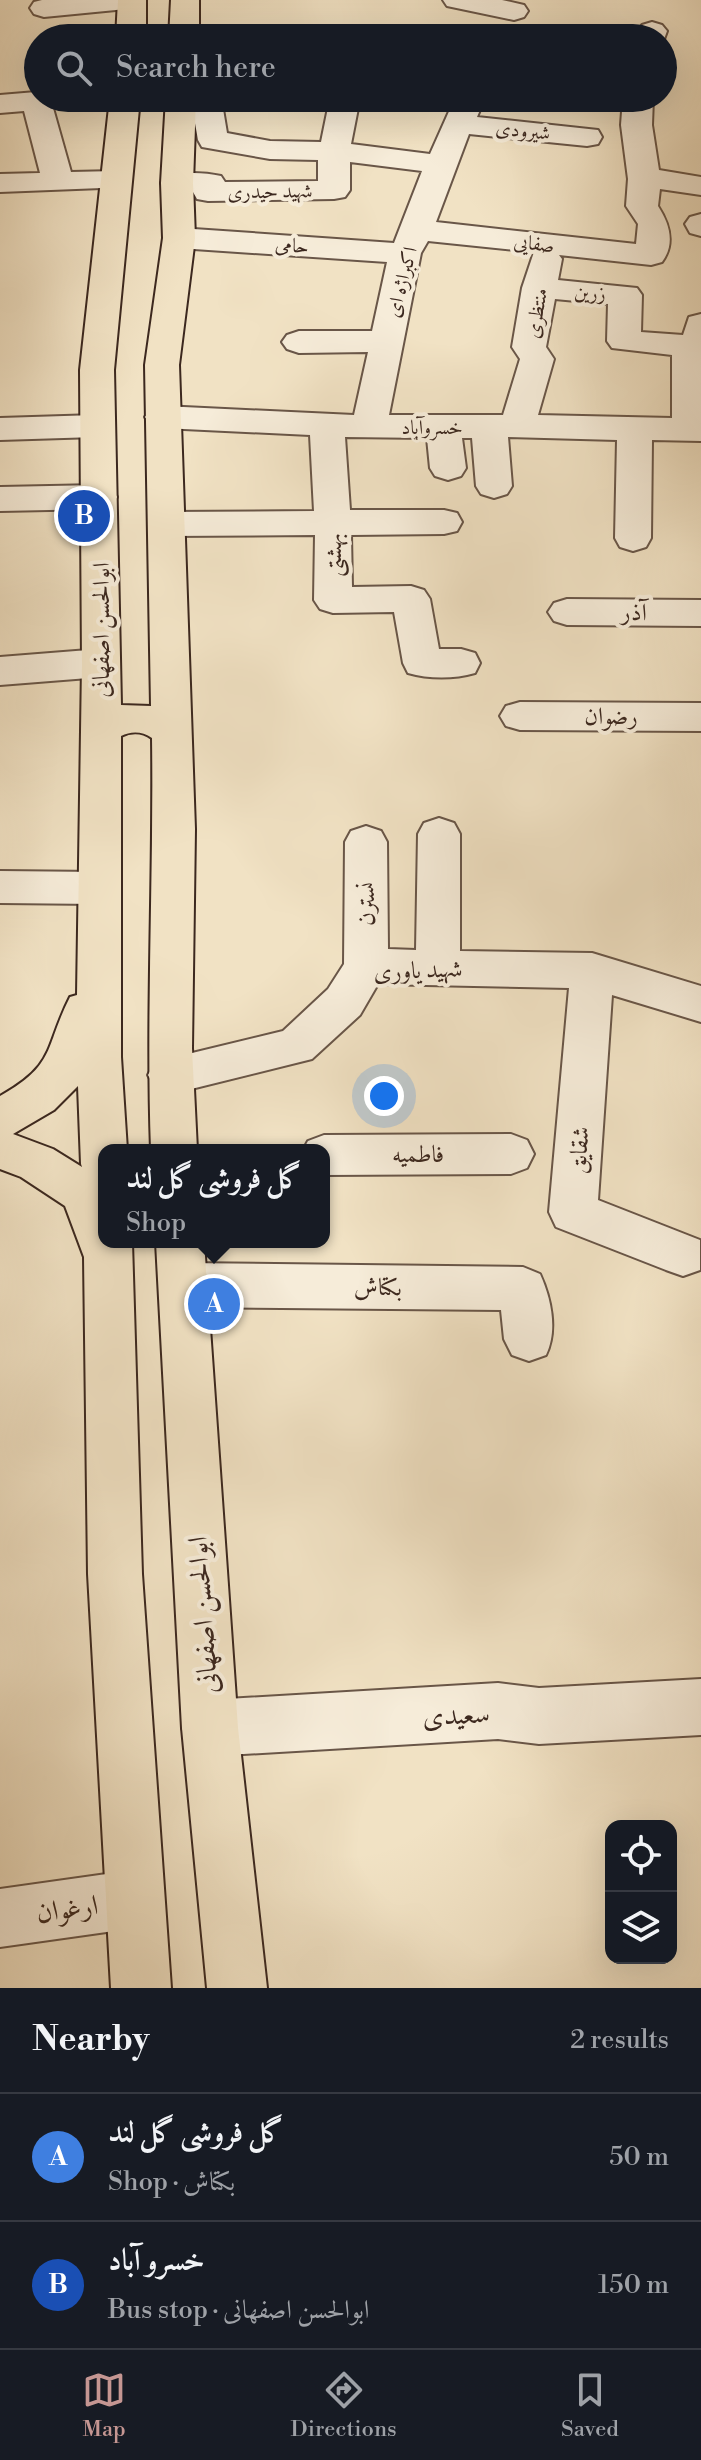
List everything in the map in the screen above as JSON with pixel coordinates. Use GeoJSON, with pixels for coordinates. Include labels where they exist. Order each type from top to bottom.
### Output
{"type":"FeatureCollection","features":[{"type":"Feature","properties":{"kind":"main road"},"geometry":{"type":"LineString","coordinates":[[129,0],[130,24]]}},
{"type":"Feature","properties":{"kind":"main road"},"geometry":{"type":"LineString","coordinates":[[184,24],[185,0]]}},
{"type":"Feature","properties":{"kind":"main road","name":"ابوالحسن اصفهانی"},"geometry":{"type":"LineString","coordinates":[[103,1144],[98,888],[101,664],[97,370],[123,112]]}},
{"type":"Feature","properties":{"kind":"main road"},"geometry":{"type":"LineString","coordinates":[[174,1144],[171,1075],[172,732],[162,365],[179,238],[177,183],[180,112]]}},
{"type":"Feature","properties":{"kind":"main road"},"geometry":{"type":"LineString","coordinates":[[101,664],[115,675],[135,678],[155,673],[168,661]]}},
{"type":"Feature","properties":{"kind":"main road"},"geometry":{"type":"LineString","coordinates":[[100,729],[120,719],[144,718],[164,725],[172,732]]}},
{"type":"Feature","properties":{"kind":"main road"},"geometry":{"type":"LineString","coordinates":[[0,1119],[42,1097],[68,1068],[99,965]]}},
{"type":"Feature","properties":{"kind":"main road"},"geometry":{"type":"LineString","coordinates":[[0,1149],[37,1163],[84,1193],[98,1227]]}},
{"type":"Feature","properties":{"kind":"main road"},"geometry":{"type":"LineString","coordinates":[[108,1251],[115,1574],[141,1988]]}},
{"type":"Feature","properties":{"kind":"main road","name":"ابوالحسن اصفهانی"},"geometry":{"type":"LineString","coordinates":[[181,1264],[210,1728],[237,1988]]}},
{"type":"Feature","properties":{"kind":"street"},"geometry":{"type":"LineString","coordinates":[[44,8],[129,0]]}},
{"type":"Feature","properties":{"kind":"street"},"geometry":{"type":"LineString","coordinates":[[457,0],[517,5],[508,24]]}},
{"type":"Feature","properties":{"kind":"street"},"geometry":{"type":"LineString","coordinates":[[0,104],[24,102]]}},
{"type":"Feature","properties":{"kind":"street"},"geometry":{"type":"LineString","coordinates":[[39,112],[58,181]]}},
{"type":"Feature","properties":{"kind":"street","name":"شهید حیدری"},"geometry":{"type":"LineString","coordinates":[[208,112],[213,140],[270,150],[334,151],[425,162]]}},
{"type":"Feature","properties":{"kind":"street","name":"شهید حیدری"},"geometry":{"type":"LineString","coordinates":[[177,183],[210,183],[208,192],[334,190],[334,151],[342,112]]}},
{"type":"Feature","properties":{"kind":"street","name":"اکبراژه ای"},"geometry":{"type":"LineString","coordinates":[[369,427],[411,241],[437,172],[465,112]]}},
{"type":"Feature","properties":{"kind":"street","name":"شیرودی"},"geometry":{"type":"LineString","coordinates":[[470,112],[587,137]]}},
{"type":"Feature","properties":{"kind":"street"},"geometry":{"type":"LineString","coordinates":[[634,112],[646,178],[701,186]]}},
{"type":"Feature","properties":{"kind":"street","name":"صفایی"},"geometry":{"type":"LineString","coordinates":[[411,241],[550,245],[651,255],[654,224],[642,206],[646,178]]}},
{"type":"Feature","properties":{"kind":"street"},"geometry":{"type":"LineString","coordinates":[[0,183],[116,180]]}},
{"type":"Feature","properties":{"kind":"street","name":"حامی"},"geometry":{"type":"LineString","coordinates":[[179,238],[411,241]]}},
{"type":"Feature","properties":{"kind":"street","name":"منتظری"},"geometry":{"type":"LineString","coordinates":[[503,426],[537,359],[529,347],[550,245]]}},
{"type":"Feature","properties":{"kind":"street","name":"زرین"},"geometry":{"type":"LineString","coordinates":[[539,288],[625,295],[624,341],[695,332],[695,430]]}},
{"type":"Feature","properties":{"kind":"street"},"geometry":{"type":"LineString","coordinates":[[299,342],[386,341]]}},
{"type":"Feature","properties":{"kind":"street","name":"خسروآباد"},"geometry":{"type":"LineString","coordinates":[[163,417],[369,427],[635,427],[695,430]]}},
{"type":"Feature","properties":{"kind":"street","name":"بهشتی"},"geometry":{"type":"LineString","coordinates":[[327,424],[333,523],[333,600],[411,599],[422,663],[461,663]]}},
{"type":"Feature","properties":{"kind":"street"},"geometry":{"type":"LineString","coordinates":[[0,429],[96,426]]}},
{"type":"Feature","properties":{"kind":"street"},"geometry":{"type":"LineString","coordinates":[[494,486],[503,426]]}},
{"type":"Feature","properties":{"kind":"street"},"geometry":{"type":"LineString","coordinates":[[633,538],[635,427]]}},
{"type":"Feature","properties":{"kind":"street"},"geometry":{"type":"LineString","coordinates":[[443,428],[448,468]]}},
{"type":"Feature","properties":{"kind":"street"},"geometry":{"type":"LineString","coordinates":[[0,499],[99,497]]}},
{"type":"Feature","properties":{"kind":"street"},"geometry":{"type":"LineString","coordinates":[[167,524],[444,522]]}},
{"type":"Feature","properties":{"kind":"street","name":"آذر"},"geometry":{"type":"LineString","coordinates":[[567,612],[701,613]]}},
{"type":"Feature","properties":{"kind":"street"},"geometry":{"type":"LineString","coordinates":[[0,671],[101,664]]}},
{"type":"Feature","properties":{"kind":"street","name":"رضوان"},"geometry":{"type":"LineString","coordinates":[[520,716],[701,717]]}},
{"type":"Feature","properties":{"kind":"street"},"geometry":{"type":"LineString","coordinates":[[438,968],[439,834]]}},
{"type":"Feature","properties":{"kind":"street","name":"نسترن"},"geometry":{"type":"LineString","coordinates":[[366,842],[366,966]]}},
{"type":"Feature","properties":{"kind":"street"},"geometry":{"type":"LineString","coordinates":[[0,887],[98,888]]}},
{"type":"Feature","properties":{"kind":"street","name":"شهید یاوری"},"geometry":{"type":"LineString","coordinates":[[171,1075],[296,1046],[344,1002],[366,966],[592,971],[700,1000]]}},
{"type":"Feature","properties":{"kind":"street","name":"شقایق"},"geometry":{"type":"LineString","coordinates":[[592,971],[573,1212],[683,1255]]}},
{"type":"Feature","properties":{"kind":"street","name":"فاطمیه"},"geometry":{"type":"LineString","coordinates":[[330,1155],[511,1154]]}},
{"type":"Feature","properties":{"kind":"street","name":"بکتاش"},"geometry":{"type":"LineString","coordinates":[[181,1264],[523,1289],[529,1339]]}},
{"type":"Feature","properties":{"kind":"street","name":"سعیدی"},"geometry":{"type":"LineString","coordinates":[[210,1728],[498,1711],[539,1716],[701,1707]]}},
{"type":"Feature","properties":{"kind":"street","name":"ارغوان"},"geometry":{"type":"LineString","coordinates":[[0,1918],[135,1899]]}},
{"type":"Feature","properties":{"kind":"place","name":"خسرو آباد"},"geometry":{"type":"Point","coordinates":[84,516]}},
{"type":"Feature","properties":{"kind":"place","name":"گل فروشی گل لند"},"geometry":{"type":"Point","coordinates":[214,1304]}}]}
